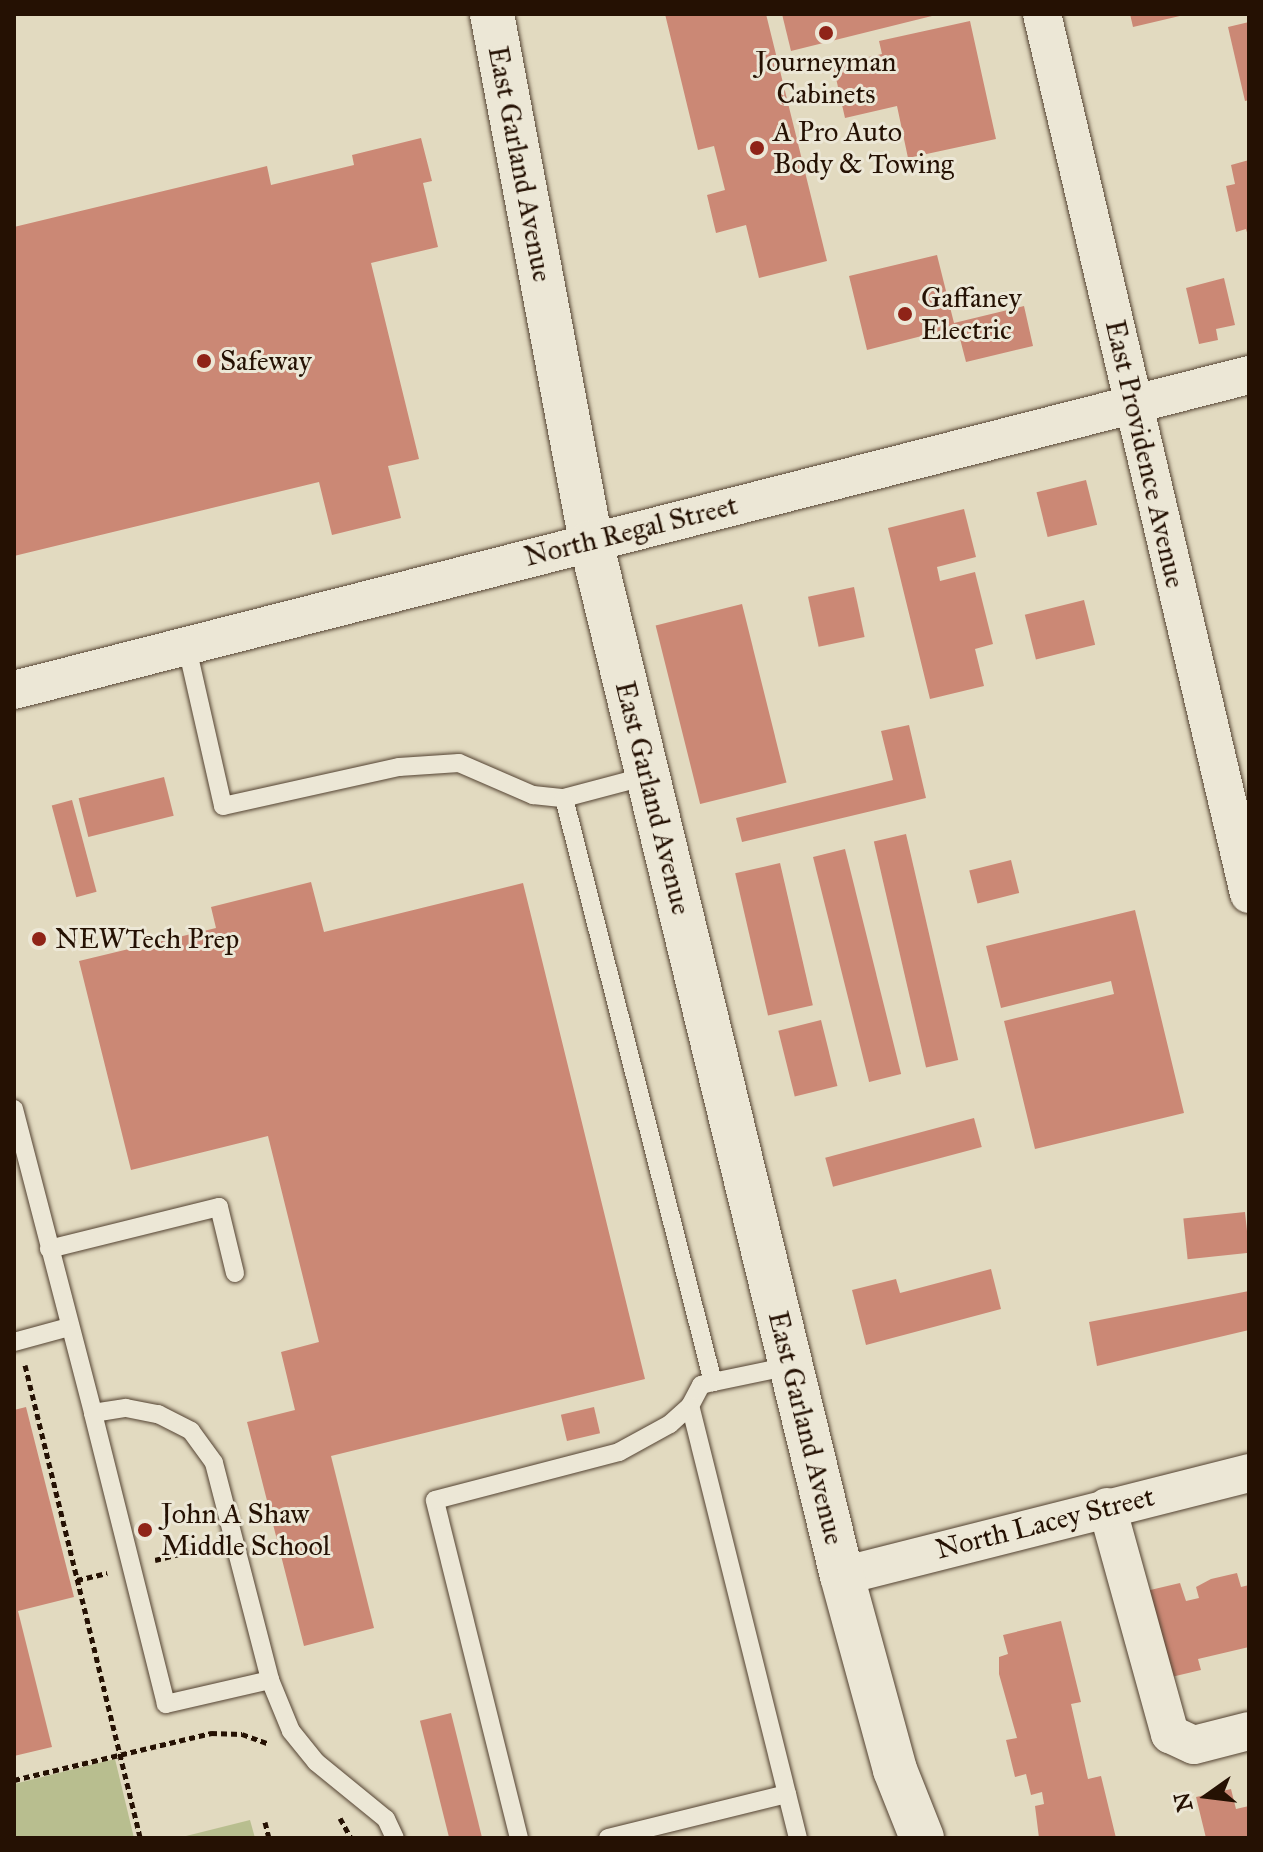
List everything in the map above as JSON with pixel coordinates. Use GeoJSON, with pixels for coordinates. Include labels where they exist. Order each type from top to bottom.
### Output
{"type":"FeatureCollection","features":[{"type":"Feature","properties":{"kind":"street","name":"East Garland Avenue"},"geometry":{"type":"LineString","coordinates":[[492,14],[591,542],[842,1576],[895,1770],[922,1838]]}},
{"type":"Feature","properties":{"kind":"street","name":"East Providence Avenue"},"geometry":{"type":"LineString","coordinates":[[1042,14],[1249,894]]}},
{"type":"Feature","properties":{"kind":"street","name":"North Regal Street"},"geometry":{"type":"LineString","coordinates":[[14,690],[186,643],[1249,375]]}},
{"type":"Feature","properties":{"kind":"street","name":"North Lacey Street"},"geometry":{"type":"LineString","coordinates":[[842,1576],[1249,1473]]}},
{"type":"Feature","properties":{"kind":"street"},"geometry":{"type":"LineString","coordinates":[[1107,1507],[1170,1734],[1194,1745],[1249,1731]]}},
{"type":"Feature","properties":{"kind":"lane"},"geometry":{"type":"LineString","coordinates":[[186,643],[223,806],[399,767],[459,763],[533,795],[564,798],[647,776]]}},
{"type":"Feature","properties":{"kind":"lane"},"geometry":{"type":"LineString","coordinates":[[564,798],[713,1382]]}},
{"type":"Feature","properties":{"kind":"lane"},"geometry":{"type":"LineString","coordinates":[[14,1109],[20,1164],[49,1249],[166,1704],[270,1680]]}},
{"type":"Feature","properties":{"kind":"lane"},"geometry":{"type":"LineString","coordinates":[[49,1249],[219,1207],[235,1273]]}},
{"type":"Feature","properties":{"kind":"lane"},"geometry":{"type":"LineString","coordinates":[[17,1341],[69,1327]]}},
{"type":"Feature","properties":{"kind":"lane"},"geometry":{"type":"LineString","coordinates":[[519,1838],[435,1500],[619,1452],[690,1406],[701,1385],[790,1366]]}},
{"type":"Feature","properties":{"kind":"lane"},"geometry":{"type":"LineString","coordinates":[[690,1406],[798,1838]]}},
{"type":"Feature","properties":{"kind":"lane"},"geometry":{"type":"LineString","coordinates":[[93,1413],[126,1408],[158,1414],[191,1431],[214,1463],[270,1680],[291,1731],[316,1762],[386,1819],[395,1838]]}},
{"type":"Feature","properties":{"kind":"lane"},"geometry":{"type":"LineString","coordinates":[[608,1838],[787,1794]]}},
{"type":"Feature","properties":{"kind":"path"},"geometry":{"type":"LineString","coordinates":[[17,1341],[140,1838]]}},
{"type":"Feature","properties":{"kind":"path"},"geometry":{"type":"LineString","coordinates":[[14,1780],[211,1733],[242,1734],[273,1746]]}},
{"type":"Feature","properties":{"kind":"path"},"geometry":{"type":"LineString","coordinates":[[338,1816],[351,1838]]}},
{"type":"Feature","properties":{"kind":"path"},"geometry":{"type":"LineString","coordinates":[[265,1822],[269,1838]]}},
{"type":"Feature","properties":{"kind":"green space"},"geometry":{"type":"Polygon","coordinates":[[[115,1759],[134,1838],[14,1838],[14,1784],[115,1759]]]}},
{"type":"Feature","properties":{"kind":"green space"},"geometry":{"type":"Polygon","coordinates":[[[250,1820],[255,1838],[178,1838],[250,1820]]]}},
{"type":"Feature","properties":{"kind":"building","name":"A Pro Auto Body & Towing"},"geometry":{"type":"Polygon","coordinates":[[[665,14],[766,14],[827,261],[759,278],[746,225],[716,233],[707,195],[725,190],[714,146],[698,150],[665,14]]]}},
{"type":"Feature","properties":{"kind":"building","name":"Journeyman Cabinets"},"geometry":{"type":"Polygon","coordinates":[[[782,14],[936,14],[936,15],[791,51],[782,14]]]}},
{"type":"Feature","properties":{"kind":"building"},"geometry":{"type":"Polygon","coordinates":[[[1130,14],[1183,14],[1184,15],[1133,27],[1130,14]]]}},
{"type":"Feature","properties":{"kind":"building"},"geometry":{"type":"Polygon","coordinates":[[[970,21],[996,139],[908,158],[897,106],[845,118],[833,65],[882,54],[879,41],[970,21]]]}},
{"type":"Feature","properties":{"kind":"building"},"geometry":{"type":"Polygon","coordinates":[[[1249,22],[1249,100],[1245,101],[1228,27],[1249,22]]]}},
{"type":"Feature","properties":{"kind":"building","name":"Safeway"},"geometry":{"type":"Polygon","coordinates":[[[421,138],[432,181],[423,183],[438,247],[371,263],[419,459],[388,466],[401,518],[332,535],[319,482],[14,556],[14,227],[267,166],[271,185],[354,165],[352,155],[421,138]]]}},
{"type":"Feature","properties":{"kind":"building"},"geometry":{"type":"Polygon","coordinates":[[[1249,160],[1248,236],[1246,229],[1236,232],[1226,186],[1235,184],[1231,165],[1249,160]]]}},
{"type":"Feature","properties":{"kind":"building","name":"Gaffaney Electric"},"geometry":{"type":"Polygon","coordinates":[[[937,255],[954,323],[1024,306],[1033,346],[966,362],[957,327],[867,350],[849,276],[937,255]]]}},
{"type":"Feature","properties":{"kind":"building"},"geometry":{"type":"Polygon","coordinates":[[[1224,278],[1235,325],[1216,329],[1218,340],[1199,344],[1186,288],[1224,278]]]}},
{"type":"Feature","properties":{"kind":"building"},"geometry":{"type":"Polygon","coordinates":[[[1086,480],[1097,525],[1048,537],[1037,492],[1086,480]]]}},
{"type":"Feature","properties":{"kind":"building"},"geometry":{"type":"Polygon","coordinates":[[[964,509],[976,557],[937,567],[940,581],[975,572],[993,644],[975,649],[984,686],[930,699],[888,528],[964,509]]]}},
{"type":"Feature","properties":{"kind":"building"},"geometry":{"type":"Polygon","coordinates":[[[854,587],[865,637],[819,647],[808,597],[854,587]]]}},
{"type":"Feature","properties":{"kind":"building"},"geometry":{"type":"Polygon","coordinates":[[[1084,600],[1095,645],[1036,659],[1025,615],[1084,600]]]}},
{"type":"Feature","properties":{"kind":"building"},"geometry":{"type":"Polygon","coordinates":[[[742,604],[787,783],[700,804],[656,626],[742,604]]]}},
{"type":"Feature","properties":{"kind":"building"},"geometry":{"type":"Polygon","coordinates":[[[909,725],[926,798],[742,842],[736,818],[893,780],[881,731],[909,725]]]}},
{"type":"Feature","properties":{"kind":"building"},"geometry":{"type":"Polygon","coordinates":[[[164,777],[174,816],[88,837],[79,798],[164,777]]]}},
{"type":"Feature","properties":{"kind":"building"},"geometry":{"type":"Polygon","coordinates":[[[72,800],[97,892],[76,897],[52,805],[72,800]]]}},
{"type":"Feature","properties":{"kind":"building"},"geometry":{"type":"Polygon","coordinates":[[[906,834],[958,1060],[926,1067],[874,841],[906,834]]]}},
{"type":"Feature","properties":{"kind":"building"},"geometry":{"type":"Polygon","coordinates":[[[845,849],[901,1074],[869,1082],[813,857],[845,849]]]}},
{"type":"Feature","properties":{"kind":"building"},"geometry":{"type":"Polygon","coordinates":[[[1011,860],[1019,893],[978,903],[969,870],[1011,860]]]}},
{"type":"Feature","properties":{"kind":"building"},"geometry":{"type":"Polygon","coordinates":[[[780,863],[813,1005],[768,1016],[735,873],[780,863]]]}},
{"type":"Feature","properties":{"kind":"building"},"geometry":{"type":"Polygon","coordinates":[[[311,882],[324,932],[523,883],[645,1379],[331,1456],[374,1628],[304,1646],[247,1422],[295,1410],[281,1352],[319,1342],[268,1136],[131,1170],[79,961],[216,928],[211,907],[311,882]]]}},
{"type":"Feature","properties":{"kind":"building"},"geometry":{"type":"Polygon","coordinates":[[[1135,910],[1184,1113],[1035,1149],[1004,1021],[1114,994],[1111,981],[1001,1008],[986,946],[1135,910]]]}},
{"type":"Feature","properties":{"kind":"building"},"geometry":{"type":"Polygon","coordinates":[[[821,1020],[837,1086],[795,1097],[778,1031],[821,1020]]]}},
{"type":"Feature","properties":{"kind":"building"},"geometry":{"type":"Polygon","coordinates":[[[974,1118],[982,1147],[833,1187],[825,1158],[974,1118]]]}},
{"type":"Feature","properties":{"kind":"building"},"geometry":{"type":"Polygon","coordinates":[[[1245,1212],[1249,1253],[1188,1259],[1183,1218],[1245,1212]]]}},
{"type":"Feature","properties":{"kind":"building"},"geometry":{"type":"Polygon","coordinates":[[[991,1269],[1001,1309],[866,1345],[852,1290],[896,1279],[900,1293],[991,1269]]]}},
{"type":"Feature","properties":{"kind":"building"},"geometry":{"type":"Polygon","coordinates":[[[1249,1291],[1249,1330],[1097,1366],[1089,1322],[1249,1291]]]}},
{"type":"Feature","properties":{"kind":"building"},"geometry":{"type":"Polygon","coordinates":[[[26,1407],[74,1597],[18,1611],[52,1747],[14,1756],[14,1410],[26,1407]]]}},
{"type":"Feature","properties":{"kind":"building"},"geometry":{"type":"Polygon","coordinates":[[[594,1407],[600,1433],[567,1441],[561,1415],[594,1407]]]}},
{"type":"Feature","properties":{"kind":"building"},"geometry":{"type":"Polygon","coordinates":[[[1237,1573],[1241,1587],[1249,1585],[1249,1647],[1198,1659],[1201,1670],[1167,1678],[1146,1591],[1180,1583],[1186,1601],[1199,1598],[1196,1587],[1211,1579],[1237,1573]]]}},
{"type":"Feature","properties":{"kind":"building"},"geometry":{"type":"Polygon","coordinates":[[[1061,1621],[1081,1702],[1071,1704],[1088,1779],[1101,1776],[1116,1838],[1039,1838],[1035,1806],[1044,1804],[1042,1792],[1031,1795],[1026,1774],[1015,1777],[1006,1740],[1017,1738],[999,1674],[999,1657],[1008,1654],[1003,1635],[1061,1621]]]}},
{"type":"Feature","properties":{"kind":"building"},"geometry":{"type":"Polygon","coordinates":[[[451,1713],[482,1838],[449,1838],[420,1721],[451,1713]]]}},
{"type":"Feature","properties":{"kind":"building"},"geometry":{"type":"Polygon","coordinates":[[[1231,1789],[1236,1809],[1249,1806],[1249,1838],[1206,1838],[1196,1797],[1231,1789]]]}},
{"type":"Feature","properties":{"kind":"place","name":"Journeyman Cabinets"},"geometry":{"type":"Point","coordinates":[826,33]}},
{"type":"Feature","properties":{"kind":"place","name":"A Pro Auto Body & Towing"},"geometry":{"type":"Point","coordinates":[757,148]}},
{"type":"Feature","properties":{"kind":"place","name":"Gaffaney Electric"},"geometry":{"type":"Point","coordinates":[905,314]}},
{"type":"Feature","properties":{"kind":"place","name":"Safeway"},"geometry":{"type":"Point","coordinates":[204,361]}},
{"type":"Feature","properties":{"kind":"place","name":"NEWTech Prep"},"geometry":{"type":"Point","coordinates":[39,939]}},
{"type":"Feature","properties":{"kind":"place","name":"John A Shaw Middle School"},"geometry":{"type":"Point","coordinates":[145,1530]}}]}
